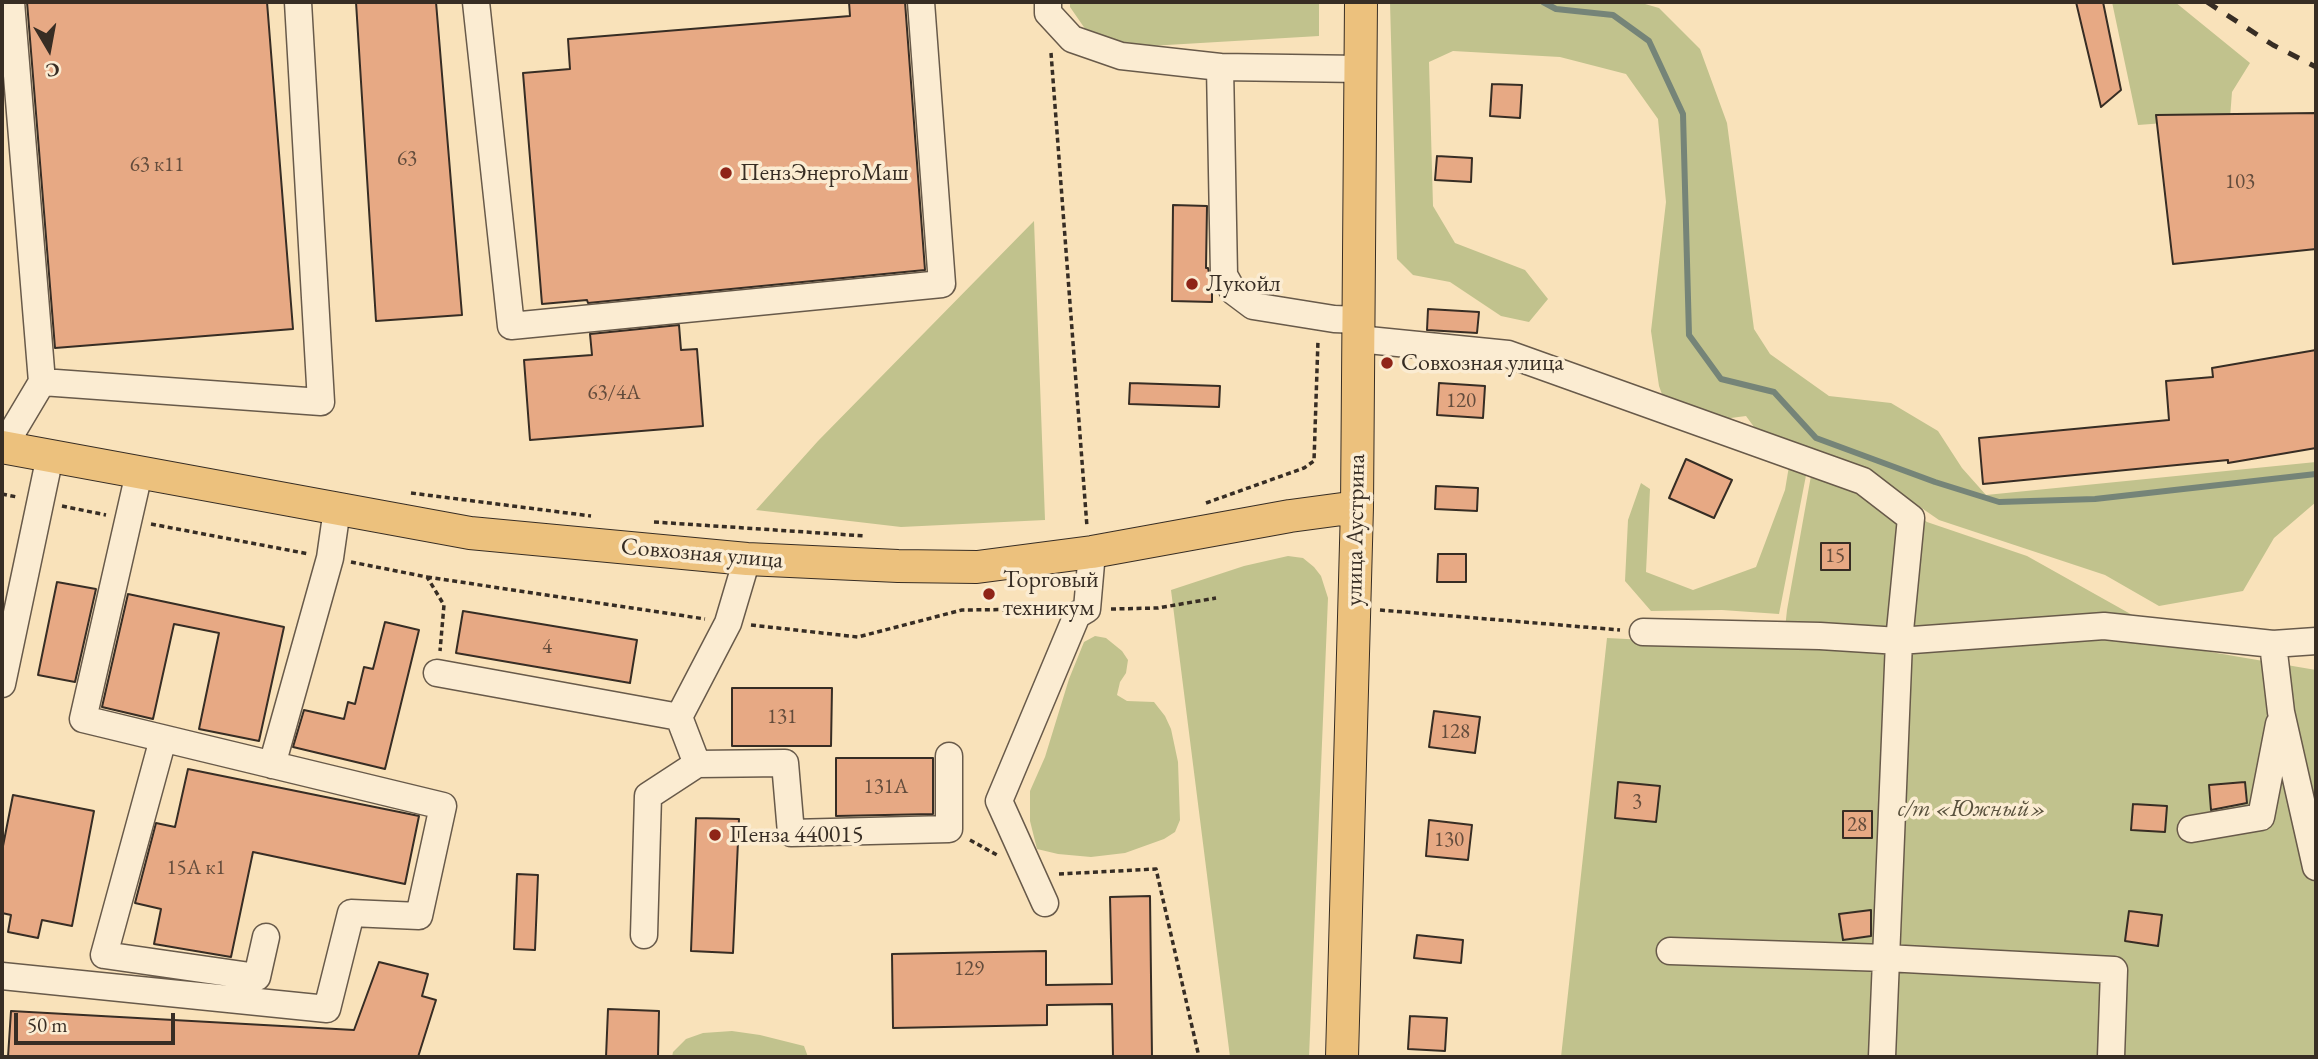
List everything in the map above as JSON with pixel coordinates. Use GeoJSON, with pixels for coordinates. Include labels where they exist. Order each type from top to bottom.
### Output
{"type":"FeatureCollection","features":[{"type":"Feature","properties":{"kind":"main road","name":"улица Аустрина"},"geometry":{"type":"LineString","coordinates":[[1342,1057],[1357,507],[1350,326],[1361,69],[1361,2]]}},
{"type":"Feature","properties":{"kind":"main road","name":"Совхозная улица"},"geometry":{"type":"LineString","coordinates":[[4,448],[470,533],[747,559],[977,567],[1090,540],[1357,507]]}},
{"type":"Feature","properties":{"kind":"lane"},"geometry":{"type":"LineString","coordinates":[[4,448],[42,382],[11,2]]}},
{"type":"Feature","properties":{"kind":"lane"},"geometry":{"type":"LineString","coordinates":[[42,382],[321,402],[298,2]]}},
{"type":"Feature","properties":{"kind":"lane"},"geometry":{"type":"LineString","coordinates":[[476,2],[511,326],[942,284],[920,2]]}},
{"type":"Feature","properties":{"kind":"lane"},"geometry":{"type":"LineString","coordinates":[[1048,2],[1048,13],[1072,39],[1121,56],[1220,67],[1361,69]]}},
{"type":"Feature","properties":{"kind":"lane"},"geometry":{"type":"LineString","coordinates":[[1220,67],[1224,275],[1233,291],[1253,306],[1508,354],[1863,481],[1911,518],[1899,641],[1882,1057]]}},
{"type":"Feature","properties":{"kind":"lane"},"geometry":{"type":"LineString","coordinates":[[2,684],[50,456]]}},
{"type":"Feature","properties":{"kind":"lane"},"geometry":{"type":"LineString","coordinates":[[2,976],[327,1009],[351,913],[419,915],[443,806],[83,719],[139,473]]}},
{"type":"Feature","properties":{"kind":"lane"},"geometry":{"type":"LineString","coordinates":[[272,765],[330,558],[337,509]]}},
{"type":"Feature","properties":{"kind":"lane"},"geometry":{"type":"LineString","coordinates":[[1045,903],[999,801],[1077,615],[1087,609],[1090,540]]}},
{"type":"Feature","properties":{"kind":"lane"},"geometry":{"type":"LineString","coordinates":[[697,764],[679,717],[728,622],[747,559]]}},
{"type":"Feature","properties":{"kind":"lane"},"geometry":{"type":"LineString","coordinates":[[1643,632],[1795,635],[1899,641],[2104,626],[2273,644],[2316,641]]}},
{"type":"Feature","properties":{"kind":"lane"},"geometry":{"type":"LineString","coordinates":[[2273,644],[2281,712],[2316,867]]}},
{"type":"Feature","properties":{"kind":"lane"},"geometry":{"type":"LineString","coordinates":[[438,673],[679,717]]}},
{"type":"Feature","properties":{"kind":"lane"},"geometry":{"type":"LineString","coordinates":[[2191,829],[2261,817],[2281,712]]}},
{"type":"Feature","properties":{"kind":"lane"},"geometry":{"type":"LineString","coordinates":[[163,739],[104,955],[257,977],[266,937]]}},
{"type":"Feature","properties":{"kind":"lane"},"geometry":{"type":"LineString","coordinates":[[645,935],[648,796],[697,764],[785,763],[791,833],[949,829],[949,755]]}},
{"type":"Feature","properties":{"kind":"lane"},"geometry":{"type":"LineString","coordinates":[[1670,951],[1886,958],[2114,970],[2111,1057]]}},
{"type":"Feature","properties":{"kind":"path"},"geometry":{"type":"LineString","coordinates":[[1051,53],[1090,540]]}},
{"type":"Feature","properties":{"kind":"path"},"geometry":{"type":"LineString","coordinates":[[1197,506],[1304,468],[1314,461],[1318,337],[1350,326]]}},
{"type":"Feature","properties":{"kind":"path"},"geometry":{"type":"LineString","coordinates":[[402,492],[592,516]]}},
{"type":"Feature","properties":{"kind":"path"},"geometry":{"type":"LineString","coordinates":[[2,494],[427,577],[728,622],[858,637],[962,610],[1158,608],[1216,598]]}},
{"type":"Feature","properties":{"kind":"path"},"geometry":{"type":"LineString","coordinates":[[647,521],[869,536]]}},
{"type":"Feature","properties":{"kind":"path"},"geometry":{"type":"LineString","coordinates":[[427,577],[444,605],[438,673]]}},
{"type":"Feature","properties":{"kind":"path"},"geometry":{"type":"LineString","coordinates":[[1354,609],[1643,632]]}},
{"type":"Feature","properties":{"kind":"path"},"geometry":{"type":"LineString","coordinates":[[949,829],[996,855]]}},
{"type":"Feature","properties":{"kind":"path"},"geometry":{"type":"LineString","coordinates":[[1032,875],[1156,869],[1199,1057]]}},
{"type":"Feature","properties":{"kind":"green space"},"geometry":{"type":"Polygon","coordinates":[[[1070,2],[1319,2],[1319,36],[1099,49],[1070,7],[1070,2]]]}},
{"type":"Feature","properties":{"kind":"green space"},"geometry":{"type":"Polygon","coordinates":[[[1390,2],[1638,2],[1659,8],[1700,49],[1727,123],[1754,329],[1770,354],[1829,396],[1891,403],[1938,431],[1962,468],[1986,495],[2316,462],[2316,502],[2274,538],[2243,591],[2159,606],[2105,575],[1939,520],[1875,476],[1810,455],[1779,614],[1722,610],[1651,611],[1625,581],[1628,520],[1641,483],[1650,489],[1646,572],[1693,590],[1756,567],[1785,490],[1789,466],[1768,446],[1746,416],[1708,421],[1670,416],[1659,386],[1651,331],[1666,202],[1658,119],[1626,74],[1560,57],[1453,51],[1429,62],[1433,206],[1455,243],[1525,270],[1548,299],[1529,322],[1501,316],[1450,282],[1413,275],[1397,259],[1390,2]]]}},
{"type":"Feature","properties":{"kind":"green space"},"geometry":{"type":"Polygon","coordinates":[[[2112,2],[2175,2],[2250,63],[2232,92],[2230,118],[2138,125],[2112,2]]]}},
{"type":"Feature","properties":{"kind":"green space"},"geometry":{"type":"Polygon","coordinates":[[[1034,221],[1045,520],[901,527],[756,510],[818,441],[1034,221]]]}},
{"type":"Feature","properties":{"kind":"green space","name":"с/т «Южный»"},"geometry":{"type":"Polygon","coordinates":[[[1814,459],[1873,479],[1927,522],[2027,556],[2193,649],[2316,670],[2316,1057],[1561,1057],[1607,638],[1783,647],[1814,459]]]}},
{"type":"Feature","properties":{"kind":"green space"},"geometry":{"type":"Polygon","coordinates":[[[1288,556],[1303,558],[1314,567],[1321,576],[1328,598],[1309,1057],[1230,1057],[1171,590],[1244,566],[1288,556]]]}},
{"type":"Feature","properties":{"kind":"green space"},"geometry":{"type":"Polygon","coordinates":[[[1095,636],[1106,638],[1122,651],[1128,660],[1117,695],[1127,701],[1154,702],[1165,716],[1171,729],[1178,762],[1180,820],[1175,832],[1164,839],[1125,853],[1091,857],[1058,854],[1037,849],[1030,821],[1030,791],[1045,757],[1069,679],[1084,642],[1095,636]]]}},
{"type":"Feature","properties":{"kind":"green space"},"geometry":{"type":"Polygon","coordinates":[[[732,1031],[804,1046],[808,1057],[672,1057],[673,1052],[686,1039],[703,1033],[732,1031]]]}},
{"type":"Feature","properties":{"kind":"building"},"geometry":{"type":"Polygon","coordinates":[[[27,2],[267,2],[293,329],[55,348],[27,2]]]}},
{"type":"Feature","properties":{"kind":"building"},"geometry":{"type":"Polygon","coordinates":[[[356,2],[436,2],[462,315],[376,321],[356,2]]]}},
{"type":"Feature","properties":{"kind":"building","name":"ПензЭнергоМаш"},"geometry":{"type":"Polygon","coordinates":[[[849,2],[905,2],[925,270],[588,303],[587,300],[542,304],[523,73],[570,69],[568,39],[850,16],[849,2]]]}},
{"type":"Feature","properties":{"kind":"building"},"geometry":{"type":"Polygon","coordinates":[[[2076,2],[2103,2],[2121,90],[2101,107],[2076,2]]]}},
{"type":"Feature","properties":{"kind":"building"},"geometry":{"type":"Polygon","coordinates":[[[1492,84],[1522,85],[1520,118],[1490,116],[1492,84]]]}},
{"type":"Feature","properties":{"kind":"building"},"geometry":{"type":"Polygon","coordinates":[[[2316,113],[2316,249],[2173,264],[2156,115],[2316,113]]]}},
{"type":"Feature","properties":{"kind":"building"},"geometry":{"type":"Polygon","coordinates":[[[1437,156],[1472,158],[1471,182],[1435,180],[1437,156]]]}},
{"type":"Feature","properties":{"kind":"building"},"geometry":{"type":"Polygon","coordinates":[[[1173,205],[1207,206],[1206,268],[1212,286],[1212,302],[1172,301],[1173,205]]]}},
{"type":"Feature","properties":{"kind":"building"},"geometry":{"type":"Polygon","coordinates":[[[1428,309],[1479,312],[1477,333],[1427,330],[1428,309]]]}},
{"type":"Feature","properties":{"kind":"building"},"geometry":{"type":"Polygon","coordinates":[[[679,325],[681,350],[697,349],[703,426],[530,440],[524,360],[592,355],[590,334],[679,325]]]}},
{"type":"Feature","properties":{"kind":"building"},"geometry":{"type":"Polygon","coordinates":[[[2316,350],[2316,448],[2228,463],[2228,460],[1983,484],[1979,438],[2169,420],[2166,381],[2213,377],[2212,368],[2316,350]]]}},
{"type":"Feature","properties":{"kind":"building"},"geometry":{"type":"Polygon","coordinates":[[[1130,383],[1220,386],[1219,407],[1129,404],[1130,383]]]}},
{"type":"Feature","properties":{"kind":"building"},"geometry":{"type":"Polygon","coordinates":[[[1439,383],[1485,386],[1483,418],[1437,415],[1439,383]]]}},
{"type":"Feature","properties":{"kind":"building"},"geometry":{"type":"Polygon","coordinates":[[[1686,459],[1732,480],[1714,518],[1669,498],[1686,459]]]}},
{"type":"Feature","properties":{"kind":"building"},"geometry":{"type":"Polygon","coordinates":[[[1436,486],[1478,488],[1477,511],[1435,509],[1436,486]]]}},
{"type":"Feature","properties":{"kind":"building"},"geometry":{"type":"Polygon","coordinates":[[[1821,543],[1850,543],[1850,570],[1821,570],[1821,543]]]}},
{"type":"Feature","properties":{"kind":"building"},"geometry":{"type":"Polygon","coordinates":[[[1438,554],[1466,554],[1466,582],[1437,582],[1438,554]]]}},
{"type":"Feature","properties":{"kind":"building"},"geometry":{"type":"Polygon","coordinates":[[[57,582],[96,589],[75,682],[38,675],[57,582]]]}},
{"type":"Feature","properties":{"kind":"building"},"geometry":{"type":"Polygon","coordinates":[[[128,594],[284,627],[259,741],[199,729],[219,633],[174,624],[153,719],[102,707],[128,594]]]}},
{"type":"Feature","properties":{"kind":"building"},"geometry":{"type":"Polygon","coordinates":[[[463,611],[637,640],[630,683],[456,653],[463,611]]]}},
{"type":"Feature","properties":{"kind":"building"},"geometry":{"type":"Polygon","coordinates":[[[385,622],[419,630],[385,769],[293,747],[304,710],[344,719],[348,702],[355,704],[364,667],[373,669],[385,622]]]}},
{"type":"Feature","properties":{"kind":"building"},"geometry":{"type":"Polygon","coordinates":[[[732,688],[832,688],[831,746],[732,746],[732,688]]]}},
{"type":"Feature","properties":{"kind":"building"},"geometry":{"type":"Polygon","coordinates":[[[1434,711],[1480,717],[1475,753],[1429,747],[1434,711]]]}},
{"type":"Feature","properties":{"kind":"building"},"geometry":{"type":"Polygon","coordinates":[[[836,758],[933,758],[933,814],[836,816],[836,758]]]}},
{"type":"Feature","properties":{"kind":"building"},"geometry":{"type":"Polygon","coordinates":[[[188,769],[419,816],[405,884],[253,852],[231,957],[154,944],[161,909],[135,903],[156,823],[175,827],[188,769]]]}},
{"type":"Feature","properties":{"kind":"building"},"geometry":{"type":"Polygon","coordinates":[[[1618,782],[1660,786],[1656,822],[1615,818],[1618,782]]]}},
{"type":"Feature","properties":{"kind":"building"},"geometry":{"type":"Polygon","coordinates":[[[2245,782],[2247,803],[2211,810],[2209,785],[2245,782]]]}},
{"type":"Feature","properties":{"kind":"building"},"geometry":{"type":"Polygon","coordinates":[[[13,795],[94,811],[72,926],[42,920],[38,938],[8,932],[11,915],[2,913],[2,851],[13,795]]]}},
{"type":"Feature","properties":{"kind":"building"},"geometry":{"type":"Polygon","coordinates":[[[2133,804],[2167,806],[2165,832],[2131,830],[2133,804]]]}},
{"type":"Feature","properties":{"kind":"building"},"geometry":{"type":"Polygon","coordinates":[[[1843,811],[1872,811],[1872,838],[1843,838],[1843,811]]]}},
{"type":"Feature","properties":{"kind":"building"},"geometry":{"type":"Polygon","coordinates":[[[696,818],[739,819],[733,953],[691,951],[696,818]]]}},
{"type":"Feature","properties":{"kind":"building"},"geometry":{"type":"Polygon","coordinates":[[[1429,820],[1472,825],[1468,860],[1426,856],[1429,820]]]}},
{"type":"Feature","properties":{"kind":"building"},"geometry":{"type":"Polygon","coordinates":[[[517,874],[538,875],[535,950],[514,949],[517,874]]]}},
{"type":"Feature","properties":{"kind":"building"},"geometry":{"type":"Polygon","coordinates":[[[1150,896],[1152,1057],[1113,1057],[1112,1004],[1047,1005],[1047,1025],[893,1028],[892,954],[1046,951],[1046,985],[1112,984],[1110,897],[1150,896]]]}},
{"type":"Feature","properties":{"kind":"building"},"geometry":{"type":"Polygon","coordinates":[[[1871,910],[1871,936],[1843,940],[1839,914],[1871,910]]]}},
{"type":"Feature","properties":{"kind":"building"},"geometry":{"type":"Polygon","coordinates":[[[2129,911],[2162,915],[2158,946],[2125,941],[2129,911]]]}},
{"type":"Feature","properties":{"kind":"building"},"geometry":{"type":"Polygon","coordinates":[[[1417,935],[1463,940],[1461,963],[1414,958],[1417,935]]]}},
{"type":"Feature","properties":{"kind":"building"},"geometry":{"type":"Polygon","coordinates":[[[379,962],[428,974],[422,996],[436,1000],[418,1057],[8,1057],[11,1011],[354,1030],[379,962]]]}},
{"type":"Feature","properties":{"kind":"building"},"geometry":{"type":"Polygon","coordinates":[[[608,1009],[659,1011],[658,1057],[606,1057],[608,1009]]]}},
{"type":"Feature","properties":{"kind":"building"},"geometry":{"type":"Polygon","coordinates":[[[1410,1016],[1447,1018],[1445,1051],[1408,1049],[1410,1016]]]}},
{"type":"Feature","properties":{"kind":"waterway"},"geometry":{"type":"LineString","coordinates":[[1543,2],[1556,9],[1613,15],[1649,41],[1683,114],[1689,335],[1721,379],[1774,392],[1816,438],[1935,482],[1999,502],[2095,499],[2316,474]]}},
{"type":"Feature","properties":{"kind":"railway"},"geometry":{"type":"LineString","coordinates":[[2207,2],[2273,45],[2316,67]]}},
{"type":"Feature","properties":{"kind":"place","name":"ПензЭнергоМаш"},"geometry":{"type":"Point","coordinates":[726,173]}},
{"type":"Feature","properties":{"kind":"place","name":"Лукойл"},"geometry":{"type":"Point","coordinates":[1192,284]}},
{"type":"Feature","properties":{"kind":"place","name":"Совхозная улица"},"geometry":{"type":"Point","coordinates":[1387,363]}},
{"type":"Feature","properties":{"kind":"place","name":"Торговый техникум"},"geometry":{"type":"Point","coordinates":[989,594]}},
{"type":"Feature","properties":{"kind":"place","name":"Пенза 440015"},"geometry":{"type":"Point","coordinates":[715,835]}}]}
